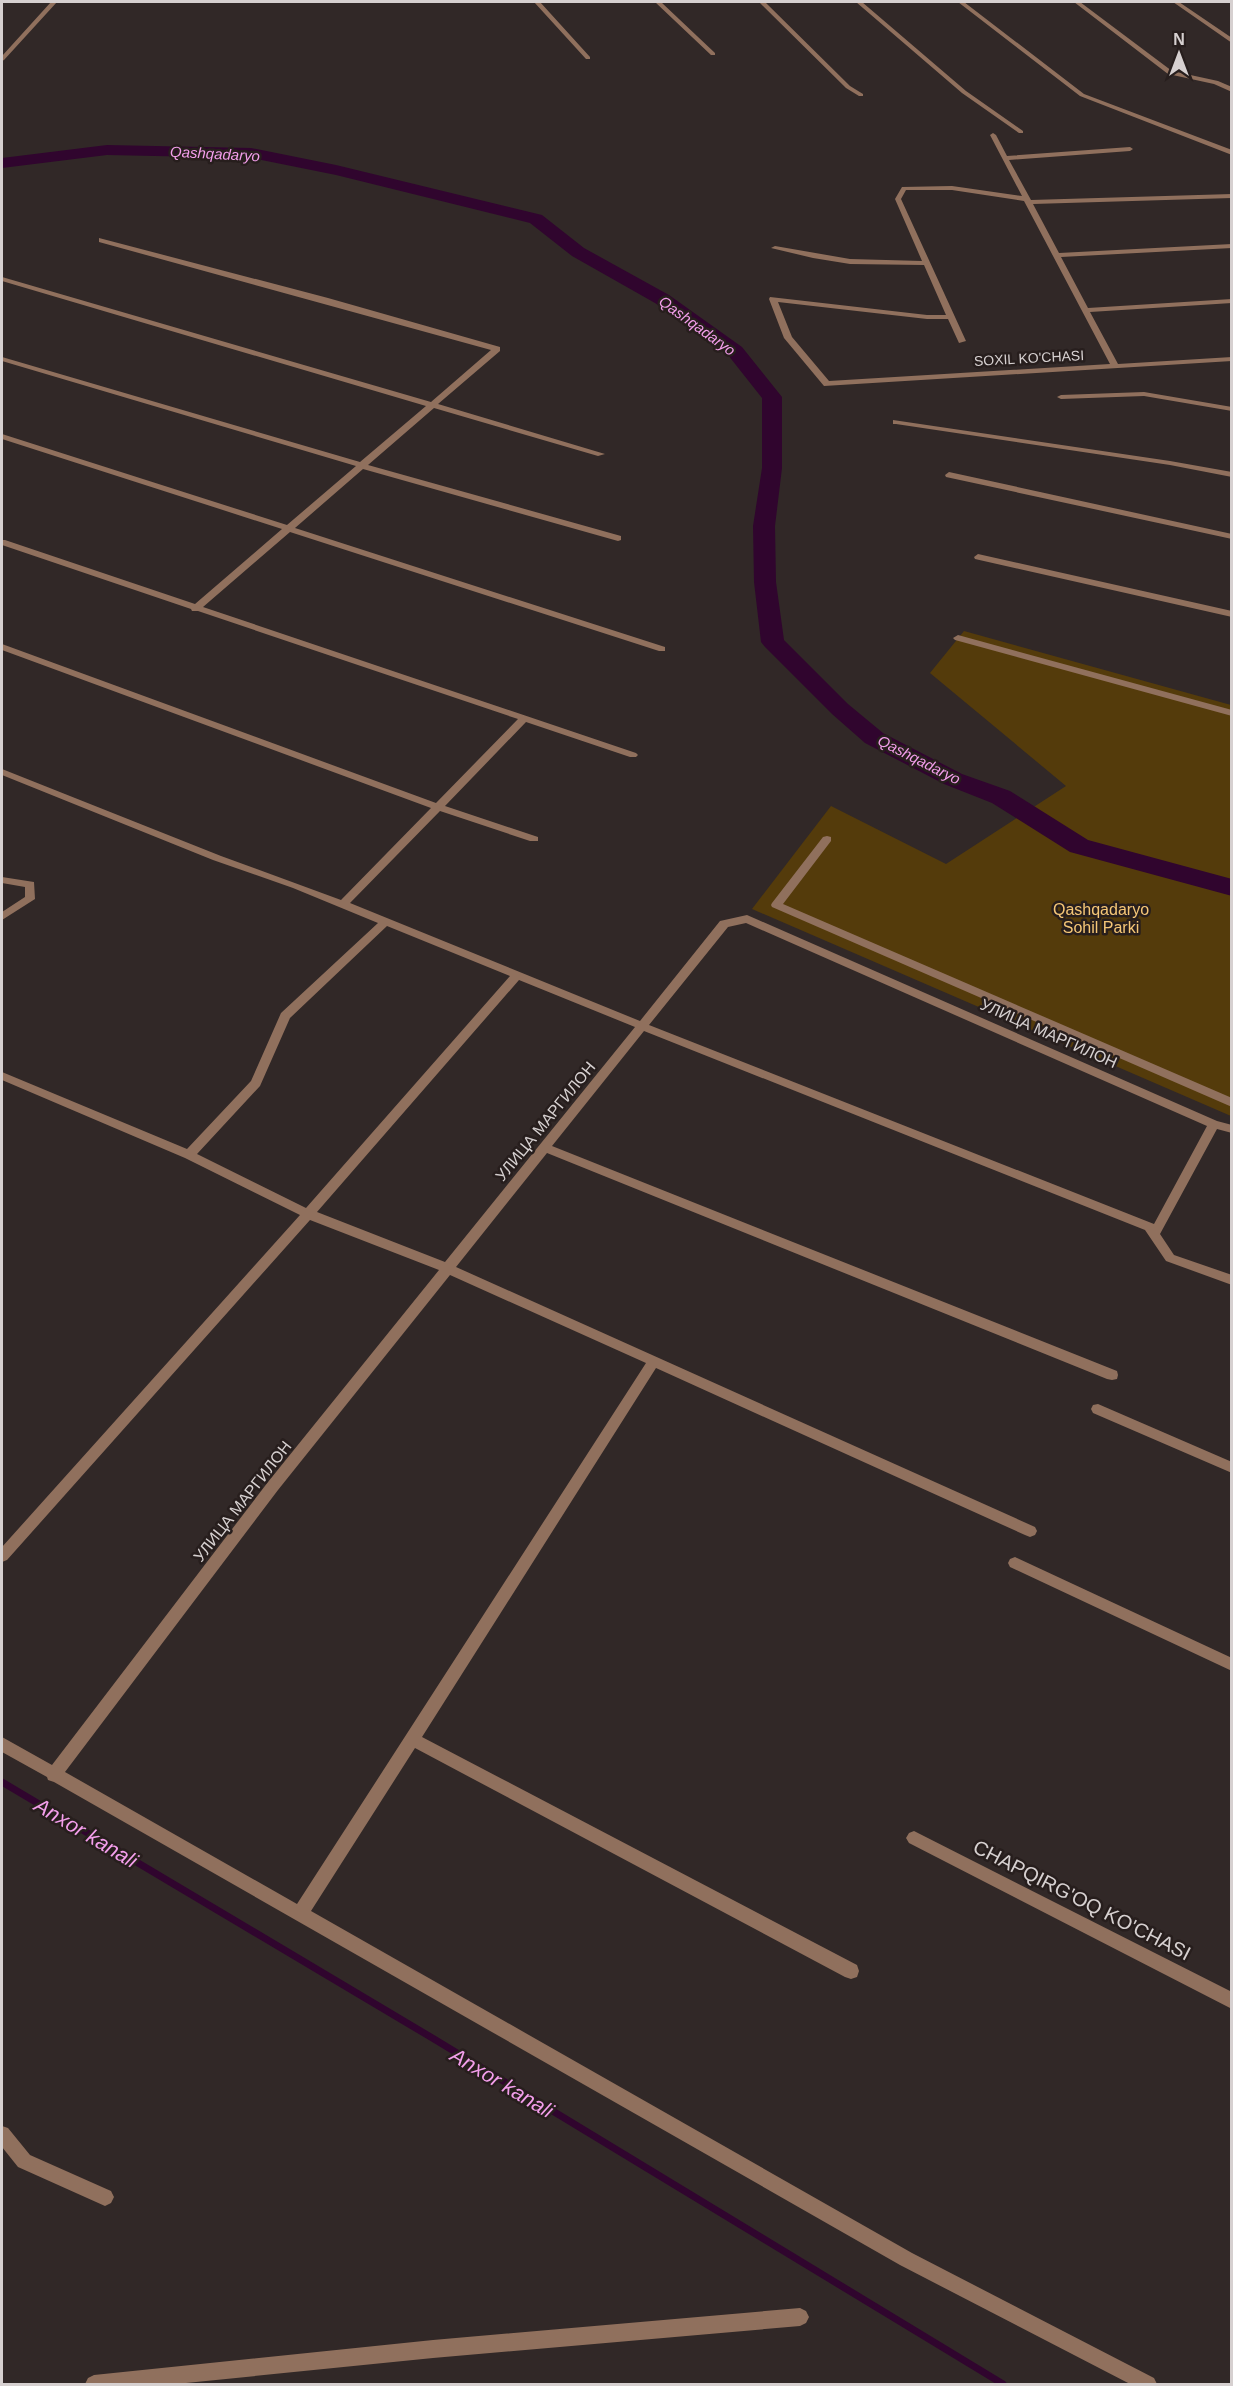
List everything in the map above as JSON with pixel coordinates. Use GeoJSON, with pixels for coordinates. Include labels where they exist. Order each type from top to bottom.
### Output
{"type":"FeatureCollection","features":[{"type":"Feature","properties":{"kind":"street"},"geometry":{"type":"LineString","coordinates":[[44,2],[54,2]]}},
{"type":"Feature","properties":{"kind":"street"},"geometry":{"type":"LineString","coordinates":[[2,59],[54,2]]}},
{"type":"Feature","properties":{"kind":"street"},"geometry":{"type":"LineString","coordinates":[[537,2],[588,58]]}},
{"type":"Feature","properties":{"kind":"street"},"geometry":{"type":"LineString","coordinates":[[658,2],[713,54]]}},
{"type":"Feature","properties":{"kind":"street"},"geometry":{"type":"LineString","coordinates":[[762,2],[848,87],[861,94]]}},
{"type":"Feature","properties":{"kind":"street"},"geometry":{"type":"LineString","coordinates":[[859,2],[964,92],[1021,132]]}},
{"type":"Feature","properties":{"kind":"street"},"geometry":{"type":"LineString","coordinates":[[961,2],[1083,95],[1232,153]]}},
{"type":"Feature","properties":{"kind":"street"},"geometry":{"type":"LineString","coordinates":[[1077,2],[1170,73],[1216,82],[1232,90]]}},
{"type":"Feature","properties":{"kind":"street"},"geometry":{"type":"LineString","coordinates":[[1176,2],[1232,41]]}},
{"type":"Feature","properties":{"kind":"street"},"geometry":{"type":"LineString","coordinates":[[993,135],[1115,366]]}},
{"type":"Feature","properties":{"kind":"street"},"geometry":{"type":"LineString","coordinates":[[1005,158],[1130,149]]}},
{"type":"Feature","properties":{"kind":"street"},"geometry":{"type":"LineString","coordinates":[[962,341],[898,199],[904,188],[952,188],[1029,201],[1232,196]]}},
{"type":"Feature","properties":{"kind":"street"},"geometry":{"type":"LineString","coordinates":[[102,240],[497,349],[195,609]]}},
{"type":"Feature","properties":{"kind":"street"},"geometry":{"type":"LineString","coordinates":[[1056,255],[1232,246]]}},
{"type":"Feature","properties":{"kind":"street"},"geometry":{"type":"LineString","coordinates":[[775,248],[817,259],[897,264],[927,263]]}},
{"type":"Feature","properties":{"kind":"street"},"geometry":{"type":"LineString","coordinates":[[2,279],[601,454]]}},
{"type":"Feature","properties":{"kind":"street","name":"SOXIL KO'CHASI"},"geometry":{"type":"LineString","coordinates":[[951,317],[927,317],[773,299],[788,338],[828,384],[1232,359]]}},
{"type":"Feature","properties":{"kind":"street"},"geometry":{"type":"LineString","coordinates":[[1087,310],[1232,301]]}},
{"type":"Feature","properties":{"kind":"street"},"geometry":{"type":"LineString","coordinates":[[2,359],[360,465],[618,538]]}},
{"type":"Feature","properties":{"kind":"street"},"geometry":{"type":"LineString","coordinates":[[1061,397],[1144,394],[1232,409]]}},
{"type":"Feature","properties":{"kind":"street"},"geometry":{"type":"LineString","coordinates":[[896,422],[1158,461],[1232,475]]}},
{"type":"Feature","properties":{"kind":"street"},"geometry":{"type":"LineString","coordinates":[[2,436],[662,649]]}},
{"type":"Feature","properties":{"kind":"street"},"geometry":{"type":"LineString","coordinates":[[949,475],[1232,537]]}},
{"type":"Feature","properties":{"kind":"street"},"geometry":{"type":"LineString","coordinates":[[2,542],[195,609],[633,754]]}},
{"type":"Feature","properties":{"kind":"street"},"geometry":{"type":"LineString","coordinates":[[978,557],[1232,614]]}},
{"type":"Feature","properties":{"kind":"street"},"geometry":{"type":"LineString","coordinates":[[958,638],[1232,713]]}},
{"type":"Feature","properties":{"kind":"street"},"geometry":{"type":"LineString","coordinates":[[2,647],[438,807],[534,839]]}},
{"type":"Feature","properties":{"kind":"street"},"geometry":{"type":"LineString","coordinates":[[342,905],[524,719]]}},
{"type":"Feature","properties":{"kind":"street"},"geometry":{"type":"LineString","coordinates":[[2,772],[1149,1227],[1170,1258],[1232,1280]]}},
{"type":"Feature","properties":{"kind":"street"},"geometry":{"type":"LineString","coordinates":[[827,839],[776,905],[1232,1103]]}},
{"type":"Feature","properties":{"kind":"street"},"geometry":{"type":"LineString","coordinates":[[2,880],[30,884],[30,899],[2,916]]}},
{"type":"Feature","properties":{"kind":"street","name":"УЛИЦА МАРГИЛОН"},"geometry":{"type":"LineString","coordinates":[[53,1775],[273,1486],[724,924],[747,919],[1214,1124],[1232,1129]]}},
{"type":"Feature","properties":{"kind":"street"},"geometry":{"type":"LineString","coordinates":[[189,1155],[256,1083],[285,1016],[385,922]]}},
{"type":"Feature","properties":{"kind":"street"},"geometry":{"type":"LineString","coordinates":[[2,1556],[309,1214],[516,975]]}},
{"type":"Feature","properties":{"kind":"street"},"geometry":{"type":"LineString","coordinates":[[2,1076],[189,1155],[309,1214],[447,1269],[1030,1531]]}},
{"type":"Feature","properties":{"kind":"street"},"geometry":{"type":"LineString","coordinates":[[1154,1235],[1214,1124]]}},
{"type":"Feature","properties":{"kind":"street"},"geometry":{"type":"LineString","coordinates":[[544,1148],[1112,1375]]}},
{"type":"Feature","properties":{"kind":"street"},"geometry":{"type":"LineString","coordinates":[[300,1914],[654,1361]]}},
{"type":"Feature","properties":{"kind":"street"},"geometry":{"type":"LineString","coordinates":[[1098,1408],[1232,1468]]}},
{"type":"Feature","properties":{"kind":"street"},"geometry":{"type":"LineString","coordinates":[[1015,1563],[1232,1665]]}},
{"type":"Feature","properties":{"kind":"street"},"geometry":{"type":"LineString","coordinates":[[412,1739],[850,1971]]}},
{"type":"Feature","properties":{"kind":"street"},"geometry":{"type":"LineString","coordinates":[[2,1744],[906,2259],[1148,2385]]}},
{"type":"Feature","properties":{"kind":"street","name":"CHAPQIRG'OQ KO'CHASI"},"geometry":{"type":"LineString","coordinates":[[914,1838],[1232,2001]]}},
{"type":"Feature","properties":{"kind":"street"},"geometry":{"type":"LineString","coordinates":[[2,2134],[24,2161],[105,2197]]}},
{"type":"Feature","properties":{"kind":"street"},"geometry":{"type":"LineString","coordinates":[[94,2385],[433,2349],[800,2317]]}},
{"type":"Feature","properties":{"kind":"green space","name":"Qashqadaryo Sohil Parki"},"geometry":{"type":"Polygon","coordinates":[[[964,631],[1231,705],[1231,1116],[752,909],[831,806],[946,864],[1066,786],[930,673],[964,631]]]}},
{"type":"Feature","properties":{"kind":"waterway","name":"Qashqadaryo"},"geometry":{"type":"LineString","coordinates":[[2,163],[107,150],[251,153],[336,170],[536,219],[578,252],[662,299],[735,351],[772,397],[772,468],[764,526],[765,582],[773,642],[840,709],[874,738],[953,779],[1001,797],[1079,846],[1232,888]]}},
{"type":"Feature","properties":{"kind":"waterway","name":"Anxor kanali"},"geometry":{"type":"LineString","coordinates":[[2,1782],[434,2039],[1003,2384]]}}]}
